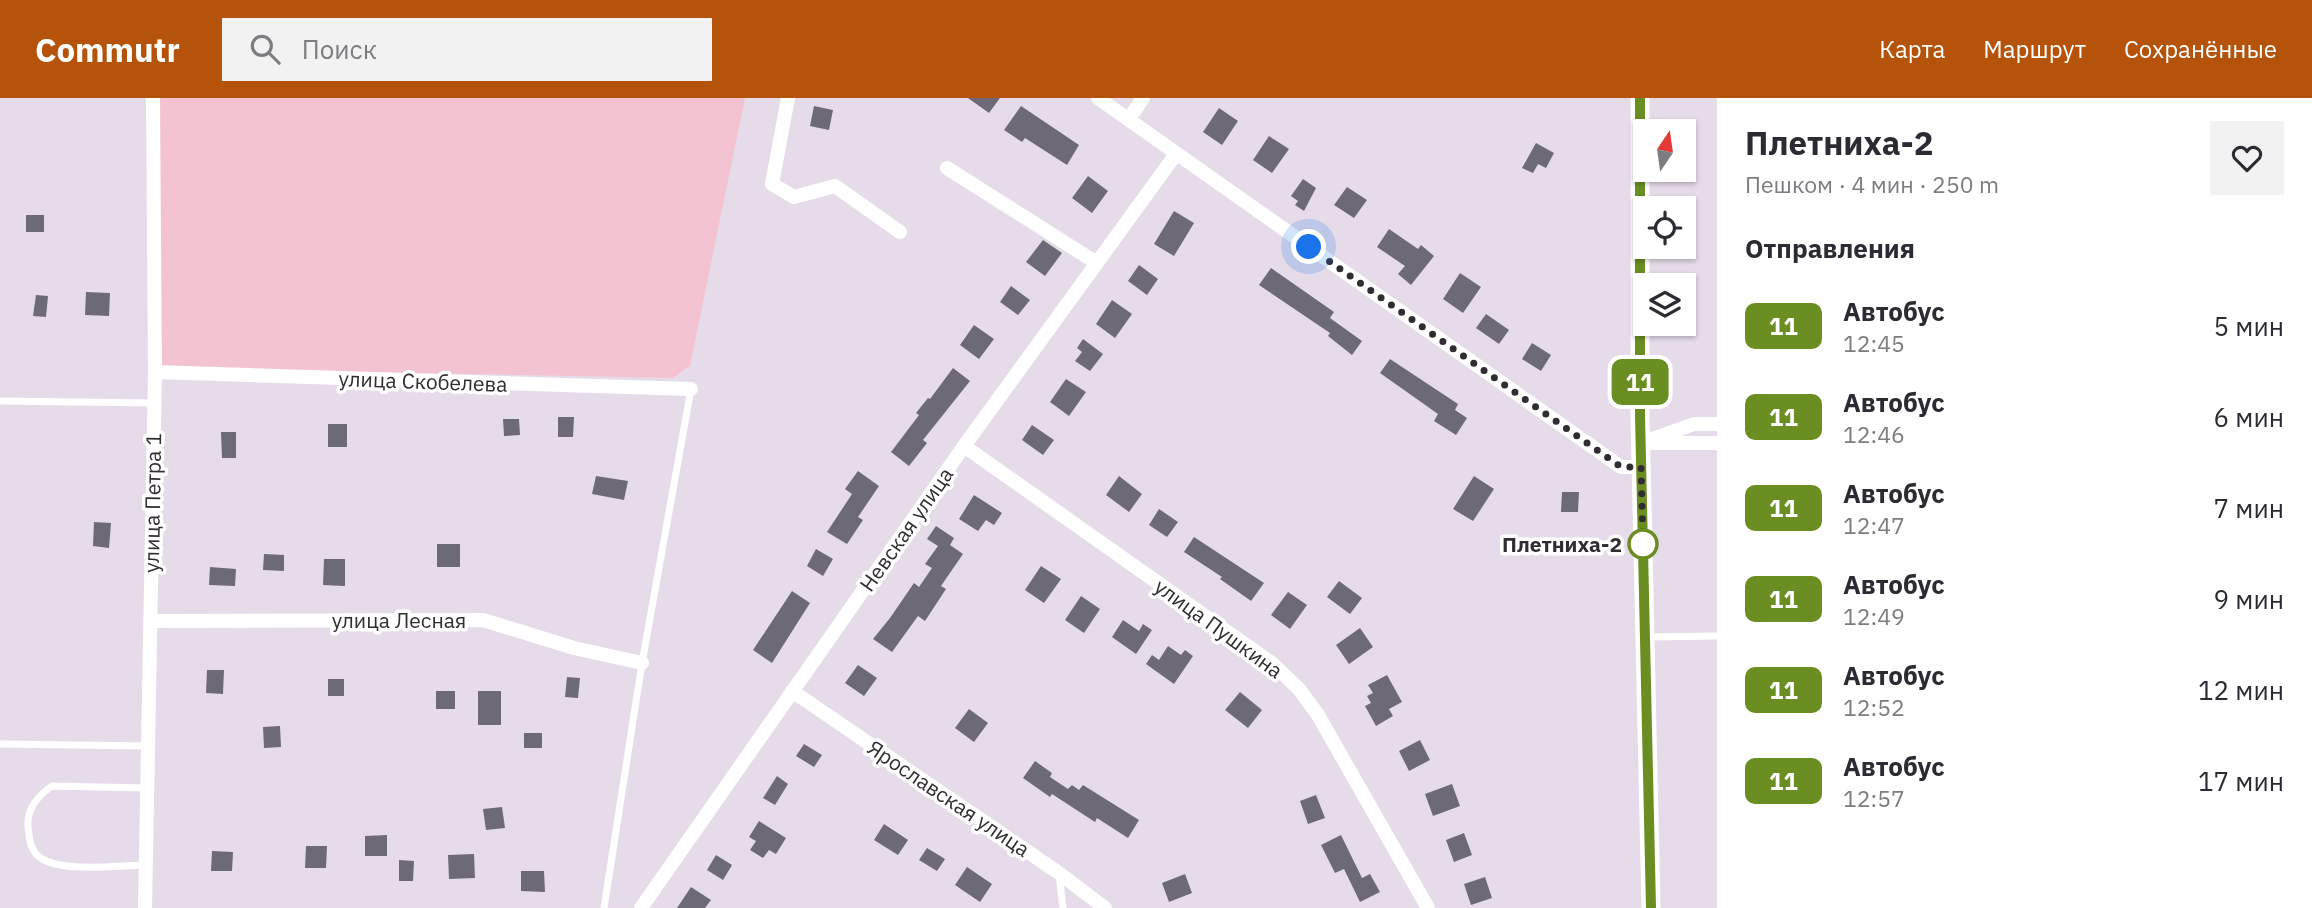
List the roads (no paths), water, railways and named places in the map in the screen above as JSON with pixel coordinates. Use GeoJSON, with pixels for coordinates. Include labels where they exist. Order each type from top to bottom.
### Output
{"type":"FeatureCollection","features":[{"type":"Feature","properties":{"kind":"main road"},"geometry":{"type":"LineString","coordinates":[[1640,98],[1641,467],[1651,908]]}},
{"type":"Feature","properties":{"kind":"street","name":"улица Петра 1"},"geometry":{"type":"LineString","coordinates":[[145,908],[155,372],[153,98]]}},
{"type":"Feature","properties":{"kind":"street"},"geometry":{"type":"LineString","coordinates":[[788,98],[772,184],[794,197],[835,186],[901,232]]}},
{"type":"Feature","properties":{"kind":"street"},"geometry":{"type":"LineString","coordinates":[[1098,98],[1621,467],[1641,467]]}},
{"type":"Feature","properties":{"kind":"street"},"geometry":{"type":"LineString","coordinates":[[1129,118],[1143,98]]}},
{"type":"Feature","properties":{"kind":"street","name":"Невская улица"},"geometry":{"type":"LineString","coordinates":[[641,908],[964,446],[1176,154]]}},
{"type":"Feature","properties":{"kind":"street"},"geometry":{"type":"LineString","coordinates":[[947,168],[1097,263]]}},
{"type":"Feature","properties":{"kind":"street","name":"улица Скобелева"},"geometry":{"type":"LineString","coordinates":[[155,372],[691,389]]}},
{"type":"Feature","properties":{"kind":"street"},"geometry":{"type":"LineString","coordinates":[[1641,443],[1694,424],[1717,424]]}},
{"type":"Feature","properties":{"kind":"street"},"geometry":{"type":"LineString","coordinates":[[1641,443],[1717,443]]}},
{"type":"Feature","properties":{"kind":"street","name":"улица Пушкина"},"geometry":{"type":"LineString","coordinates":[[964,446],[1273,664],[1299,689],[1318,715],[1428,908]]}},
{"type":"Feature","properties":{"kind":"street","name":"улица Лесная"},"geometry":{"type":"LineString","coordinates":[[150,621],[483,620],[574,648],[642,663]]}},
{"type":"Feature","properties":{"kind":"street","name":"Ярославская улица"},"geometry":{"type":"LineString","coordinates":[[793,691],[1059,873],[1105,908]]}},
{"type":"Feature","properties":{"kind":"lane"},"geometry":{"type":"LineString","coordinates":[[604,908],[642,663],[691,389]]}},
{"type":"Feature","properties":{"kind":"lane"},"geometry":{"type":"LineString","coordinates":[[0,401],[154,403]]}},
{"type":"Feature","properties":{"kind":"lane"},"geometry":{"type":"LineString","coordinates":[[1645,638],[1717,636]]}},
{"type":"Feature","properties":{"kind":"lane"},"geometry":{"type":"LineString","coordinates":[[0,744],[148,746]]}},
{"type":"Feature","properties":{"kind":"lane"},"geometry":{"type":"LineString","coordinates":[[146,865],[58,866],[39,857],[31,846],[28,824],[31,807],[39,795],[52,786],[148,788]]}},
{"type":"Feature","properties":{"kind":"lane"},"geometry":{"type":"LineString","coordinates":[[1059,873],[1063,908]]}},
{"type":"Feature","properties":{"kind":"place","name":"Плетниха-2"},"geometry":{"type":"Point","coordinates":[1643,544]}}]}
